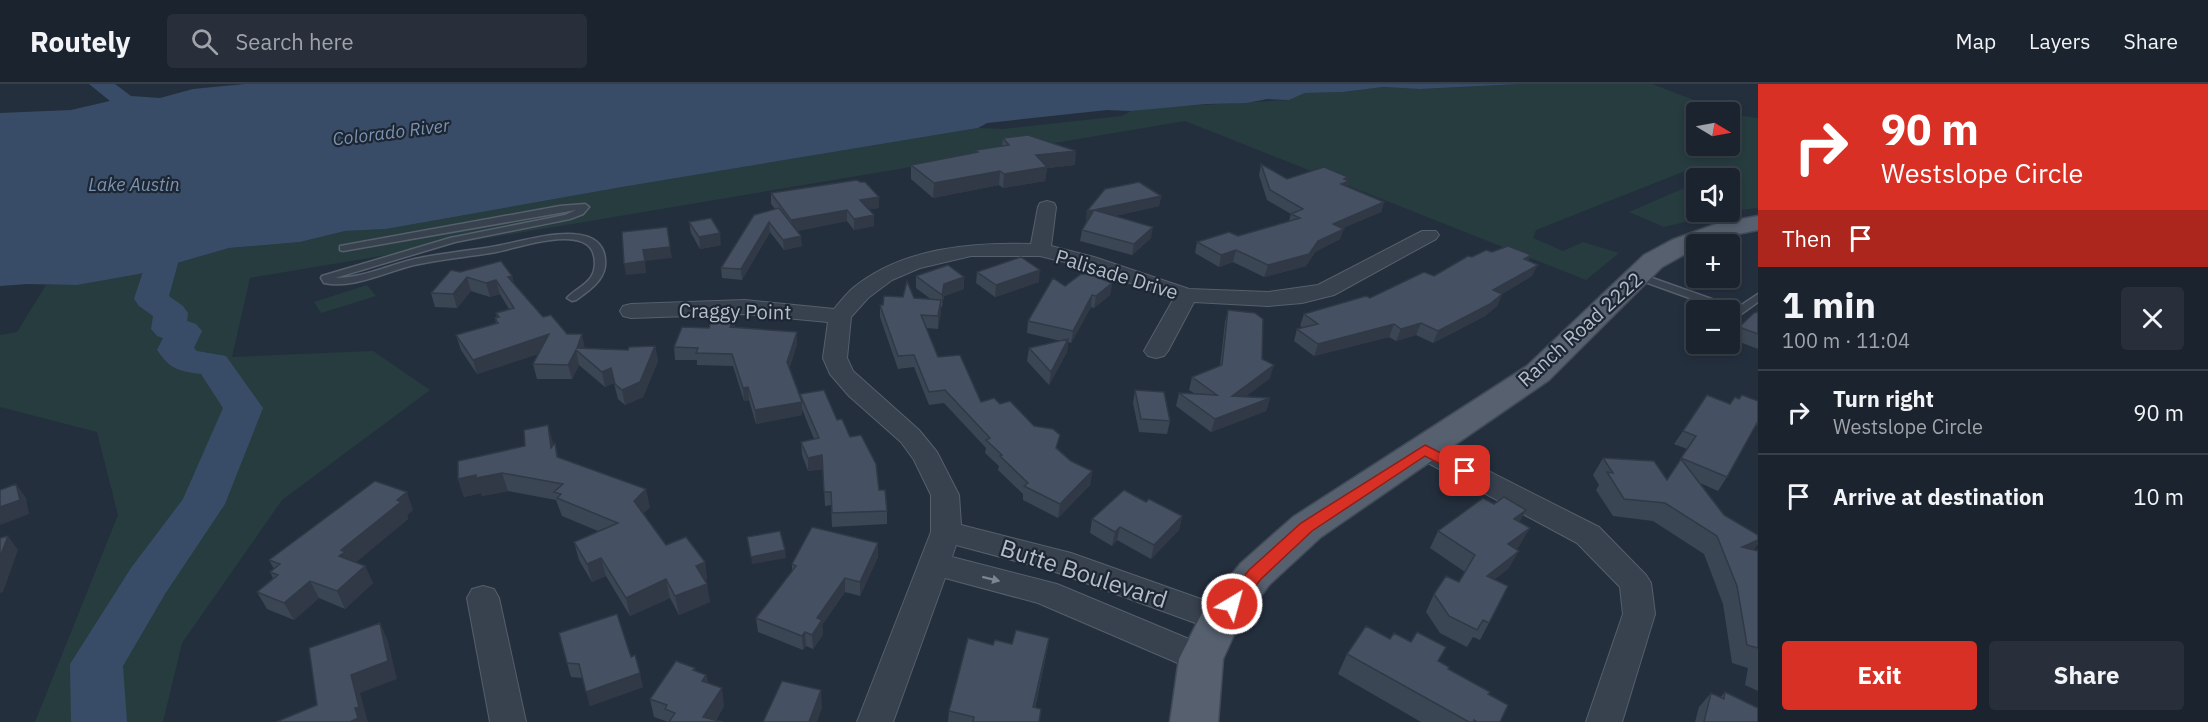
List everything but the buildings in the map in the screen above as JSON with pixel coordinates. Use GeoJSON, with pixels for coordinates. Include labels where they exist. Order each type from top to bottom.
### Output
{"type":"FeatureCollection","features":[{"type":"Feature","properties":{"kind":"main road","name":"Ranch Road 2222"},"geometry":{"type":"LineString","coordinates":[[1194,722],[1201,659],[1220,619],[1255,574],[1307,527],[1538,373],[1653,261],[1681,245],[1728,228],[1758,223]]}},
{"type":"Feature","properties":{"kind":"street"},"geometry":{"type":"LineString","coordinates":[[1040,250],[1047,207]]}},
{"type":"Feature","properties":{"kind":"street","name":"Palisade Drive"},"geometry":{"type":"LineString","coordinates":[[840,316],[860,294],[885,276],[913,263],[971,250],[1040,250],[1087,261],[1186,295],[1268,299],[1302,296],[1326,290],[1429,236]]}},
{"type":"Feature","properties":{"kind":"street"},"geometry":{"type":"LineString","coordinates":[[1156,351],[1186,295]]}},
{"type":"Feature","properties":{"kind":"street","name":"Craggy Point"},"geometry":{"type":"LineString","coordinates":[[631,311],[744,307],[840,316]]}},
{"type":"Feature","properties":{"kind":"street"},"geometry":{"type":"LineString","coordinates":[[840,316],[835,358],[842,374],[910,436],[927,458],[945,495],[946,532],[875,722]]}},
{"type":"Feature","properties":{"kind":"street"},"geometry":{"type":"LineString","coordinates":[[1425,450],[1588,535],[1635,583],[1639,614],[1604,722]]}},
{"type":"Feature","properties":{"kind":"street","name":"Butte Boulevard"},"geometry":{"type":"LineString","coordinates":[[946,532],[1060,561],[1220,619]]}},
{"type":"Feature","properties":{"kind":"street","name":"Butte Boulevard"},"geometry":{"type":"LineString","coordinates":[[934,564],[1046,593],[1201,659]]}},
{"type":"Feature","properties":{"kind":"street"},"geometry":{"type":"LineString","coordinates":[[483,598],[508,722]]}},
{"type":"Feature","properties":{"kind":"lane"},"geometry":{"type":"LineString","coordinates":[[343,248],[560,209],[585,207],[580,212],[567,217],[453,240],[326,278],[328,281],[339,283],[402,265],[501,248],[534,239],[566,236],[588,242],[597,250],[600,261],[599,269],[591,284],[572,298]]}},
{"type":"Feature","properties":{"kind":"lane"},"geometry":{"type":"LineString","coordinates":[[1638,276],[1695,300]]}},
{"type":"Feature","properties":{"kind":"lane"},"geometry":{"type":"LineString","coordinates":[[1740,311],[1758,297]]}},
{"type":"Feature","properties":{"kind":"green space"},"geometry":{"type":"Polygon","coordinates":[[[1520,84],[1652,84],[1699,102],[1686,102],[1686,156],[1740,156],[1740,115],[1758,118],[1758,208],[1740,210],[1740,168],[1686,168],[1686,172],[1536,230],[1533,238],[1563,251],[1583,242],[1619,253],[1586,280],[1185,121],[250,278],[232,357],[373,351],[430,390],[282,500],[182,643],[163,722],[35,722],[118,515],[97,432],[0,407],[0,335],[17,332],[46,285],[77,285],[139,274],[229,248],[300,242],[345,231],[386,229],[978,128],[1003,129],[1122,116],[1131,111],[1165,107],[1289,100],[1305,93],[1343,92],[1383,87],[1420,89],[1520,84]]]}},
{"type":"Feature","properties":{"kind":"green space"},"geometry":{"type":"Polygon","coordinates":[[[1686,187],[1686,222],[1664,227],[1629,212],[1686,187]]]}},
{"type":"Feature","properties":{"kind":"green space"},"geometry":{"type":"Polygon","coordinates":[[[367,285],[376,296],[321,313],[314,302],[367,285]]]}},
{"type":"Feature","properties":{"kind":"water","name":"Lake Austin"},"geometry":{"type":"Polygon","coordinates":[[[89,84],[115,84],[131,96],[160,98],[193,89],[245,84],[1520,84],[1420,89],[1383,87],[1343,92],[1305,93],[1289,100],[1267,99],[1247,103],[1206,104],[1131,111],[1107,110],[987,123],[978,128],[386,229],[345,231],[300,242],[229,248],[139,274],[77,285],[0,286],[0,113],[71,110],[110,101],[89,84]]]}},
{"type":"Feature","properties":{"kind":"waterway"},"geometry":{"type":"LineString","coordinates":[[99,722],[96,664],[148,581],[203,504],[243,408],[213,364],[186,361],[175,350],[184,331],[169,329],[171,313],[151,299],[176,216]]}},
{"type":"Feature","properties":{"kind":"route"},"geometry":{"type":"LineString","coordinates":[[1232,604],[1255,574],[1307,527],[1425,450],[1465,471]]}},
{"type":"Feature","properties":{"kind":"water label","name":"Colorado River"},"geometry":{"type":"Point","coordinates":[391,132]}}]}
